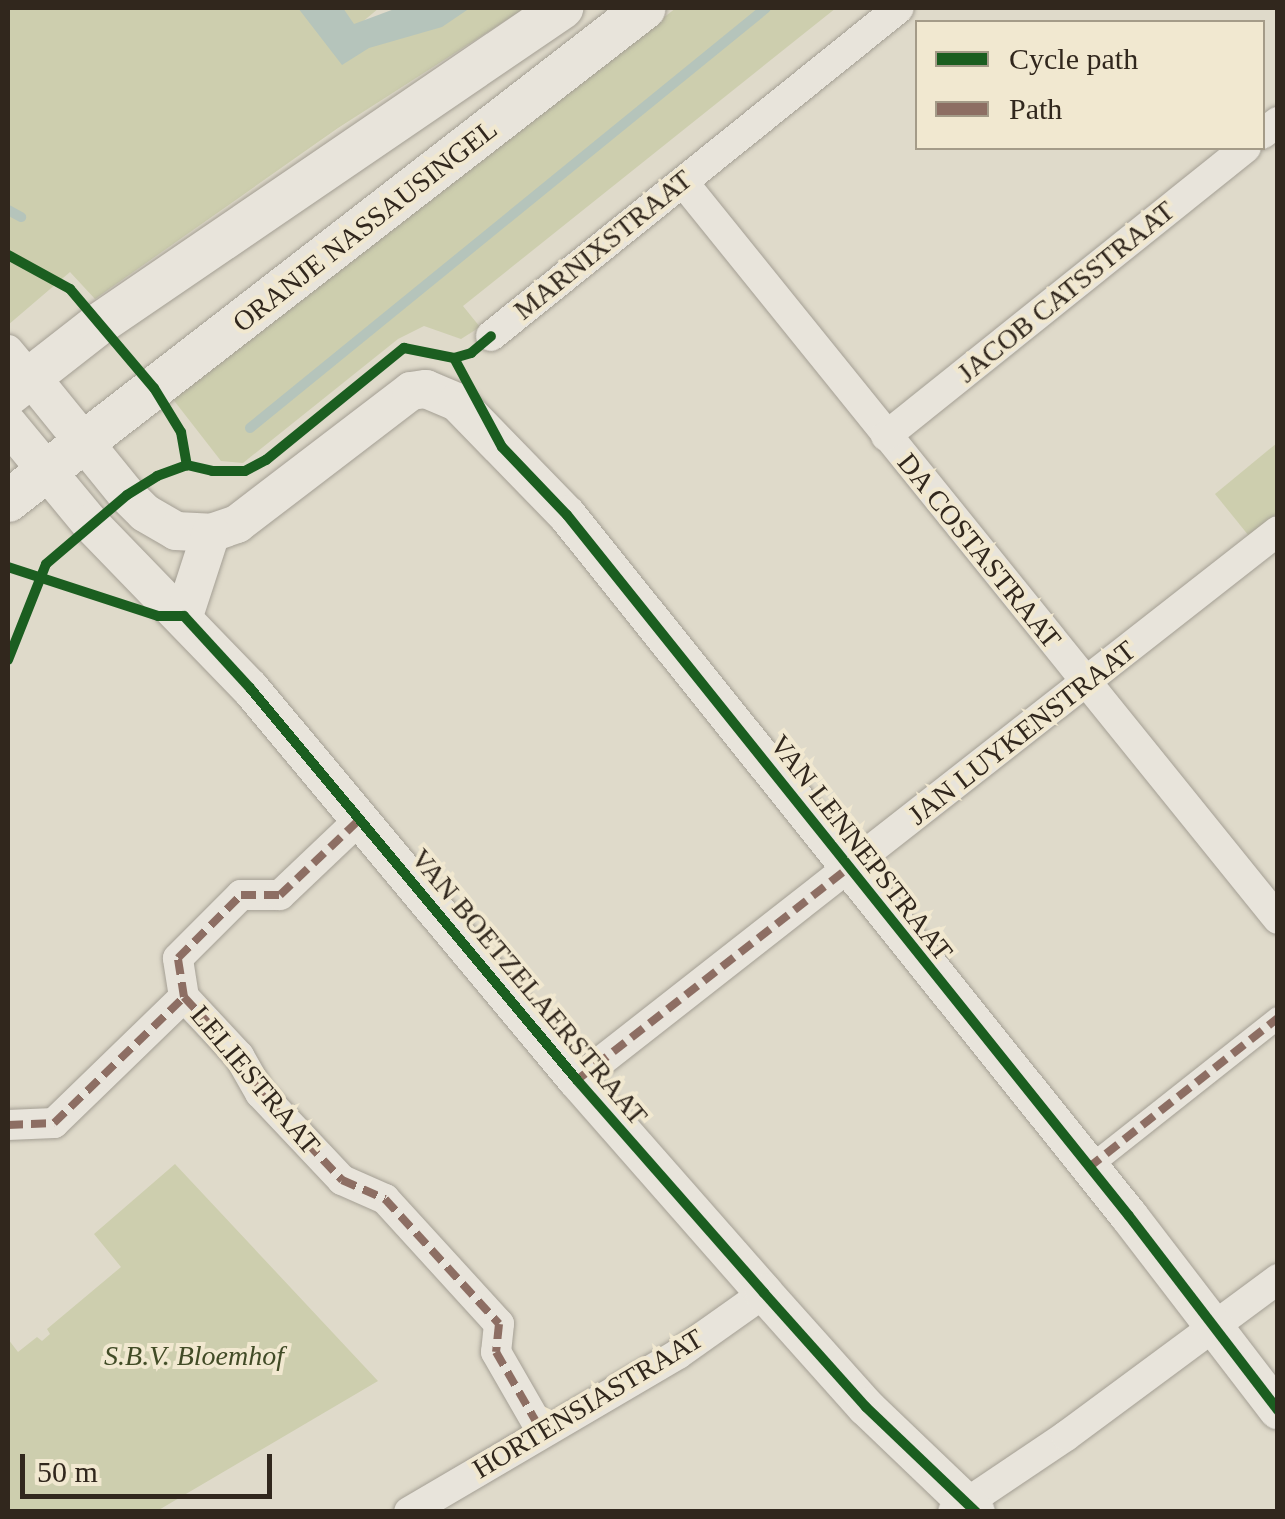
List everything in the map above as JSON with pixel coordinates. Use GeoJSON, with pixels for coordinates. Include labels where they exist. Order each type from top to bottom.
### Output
{"type":"FeatureCollection","features":[{"type":"Feature","properties":{"kind":"main road","name":"ORANJE NASSAUSINGEL"},"geometry":{"type":"LineString","coordinates":[[15,374],[99,324],[562,8]]}},
{"type":"Feature","properties":{"kind":"main road","name":"ORANJE NASSAUSINGEL"},"geometry":{"type":"LineString","coordinates":[[8,500],[645,8]]}},
{"type":"Feature","properties":{"kind":"street","name":"MARNIXSTRAAT"},"geometry":{"type":"LineString","coordinates":[[491,336],[899,8]]}},
{"type":"Feature","properties":{"kind":"street","name":"JACOB CATSSTRAAT"},"geometry":{"type":"LineString","coordinates":[[886,436],[1244,150]]}},
{"type":"Feature","properties":{"kind":"street","name":"DA COSTASTRAAT"},"geometry":{"type":"LineString","coordinates":[[682,182],[1278,919]]}},
{"type":"Feature","properties":{"kind":"street","name":"ORANJE NASSAUSINGEL"},"geometry":{"type":"LineString","coordinates":[[15,374],[85,444]]}},
{"type":"Feature","properties":{"kind":"street","name":"VAN LENNEPSTRAAT"},"geometry":{"type":"LineString","coordinates":[[211,533],[238,524],[411,390],[441,394],[456,402],[567,515],[1278,1410]]}},
{"type":"Feature","properties":{"kind":"street"},"geometry":{"type":"LineString","coordinates":[[8,424],[47,470]]}},
{"type":"Feature","properties":{"kind":"street"},"geometry":{"type":"LineString","coordinates":[[85,444],[145,513],[176,531],[211,533],[184,616]]}},
{"type":"Feature","properties":{"kind":"street","name":"VAN BOETZELAERSTRAAT"},"geometry":{"type":"LineString","coordinates":[[47,470],[90,523],[184,616],[577,1080],[764,1293],[866,1407],[966,1509]]}},
{"type":"Feature","properties":{"kind":"street","name":"JAN LUYKENSTRAAT"},"geometry":{"type":"LineString","coordinates":[[577,1080],[1278,532]]}},
{"type":"Feature","properties":{"kind":"street"},"geometry":{"type":"LineString","coordinates":[[8,1125],[54,1124],[184,996],[178,958],[241,894],[280,895],[359,820]]}},
{"type":"Feature","properties":{"kind":"street","name":"LELIESTRAAT"},"geometry":{"type":"LineString","coordinates":[[184,996],[239,1056],[260,1092],[342,1180],[385,1198],[499,1324],[496,1352],[542,1432]]}},
{"type":"Feature","properties":{"kind":"street"},"geometry":{"type":"LineString","coordinates":[[1088,1168],[1278,1018]]}},
{"type":"Feature","properties":{"kind":"street"},"geometry":{"type":"LineString","coordinates":[[966,1509],[1278,1279]]}},
{"type":"Feature","properties":{"kind":"street","name":"HORTENSIASTRAAT"},"geometry":{"type":"LineString","coordinates":[[409,1512],[678,1354],[764,1293]]}},
{"type":"Feature","properties":{"kind":"green space"},"geometry":{"type":"Polygon","coordinates":[[[8,8],[379,8],[330,49],[432,8],[525,8],[338,128],[95,299],[70,272],[8,325],[8,8]]]}},
{"type":"Feature","properties":{"kind":"green space"},"geometry":{"type":"Polygon","coordinates":[[[676,8],[836,8],[463,306],[480,327],[461,339],[424,326],[398,339],[243,463],[221,461],[172,398],[676,8]]]}},
{"type":"Feature","properties":{"kind":"green space"},"geometry":{"type":"Polygon","coordinates":[[[1277,443],[1277,513],[1249,536],[1215,494],[1277,443]]]}},
{"type":"Feature","properties":{"kind":"green space","name":"S.B.V. Bloemhof"},"geometry":{"type":"Polygon","coordinates":[[[175,1164],[378,1381],[157,1511],[8,1511],[8,1339],[18,1352],[37,1337],[42,1341],[50,1334],[47,1329],[121,1267],[94,1234],[175,1164]]]}},
{"type":"Feature","properties":{"kind":"shaded area"},"geometry":{"type":"Polygon","coordinates":[[[298,8],[343,8],[354,24],[397,8],[470,8],[442,27],[369,48],[342,65],[298,8]]]}},
{"type":"Feature","properties":{"kind":"waterway"},"geometry":{"type":"LineString","coordinates":[[250,428],[766,8]]}},
{"type":"Feature","properties":{"kind":"waterway"},"geometry":{"type":"LineString","coordinates":[[8,210],[21,217]]}},
{"type":"Feature","properties":{"kind":"marked path"},"geometry":{"type":"LineString","coordinates":[[8,1125],[54,1123],[184,997],[178,958],[241,895],[280,895],[359,820]]}},
{"type":"Feature","properties":{"kind":"marked path"},"geometry":{"type":"LineString","coordinates":[[577,1080],[848,868]]}},
{"type":"Feature","properties":{"kind":"marked path"},"geometry":{"type":"LineString","coordinates":[[184,997],[239,1056],[260,1093],[342,1180],[385,1199],[499,1324],[496,1352],[542,1432]]}},
{"type":"Feature","properties":{"kind":"marked path"},"geometry":{"type":"LineString","coordinates":[[1088,1168],[1278,1018]]}},
{"type":"Feature","properties":{"kind":"cycle path"},"geometry":{"type":"LineString","coordinates":[[8,255],[70,289],[154,388],[181,432],[187,465]]}},
{"type":"Feature","properties":{"kind":"cycle path"},"geometry":{"type":"LineString","coordinates":[[8,660],[46,564],[127,495],[157,476],[187,465],[212,471],[245,471],[266,460],[404,348],[454,358],[471,353],[491,336]]}},
{"type":"Feature","properties":{"kind":"cycle path"},"geometry":{"type":"LineString","coordinates":[[454,358],[502,447],[567,515],[1129,1216],[1278,1410]]}},
{"type":"Feature","properties":{"kind":"cycle path"},"geometry":{"type":"LineString","coordinates":[[8,567],[158,616],[184,616],[250,688],[577,1080],[764,1293],[866,1407],[976,1512]]}}]}
